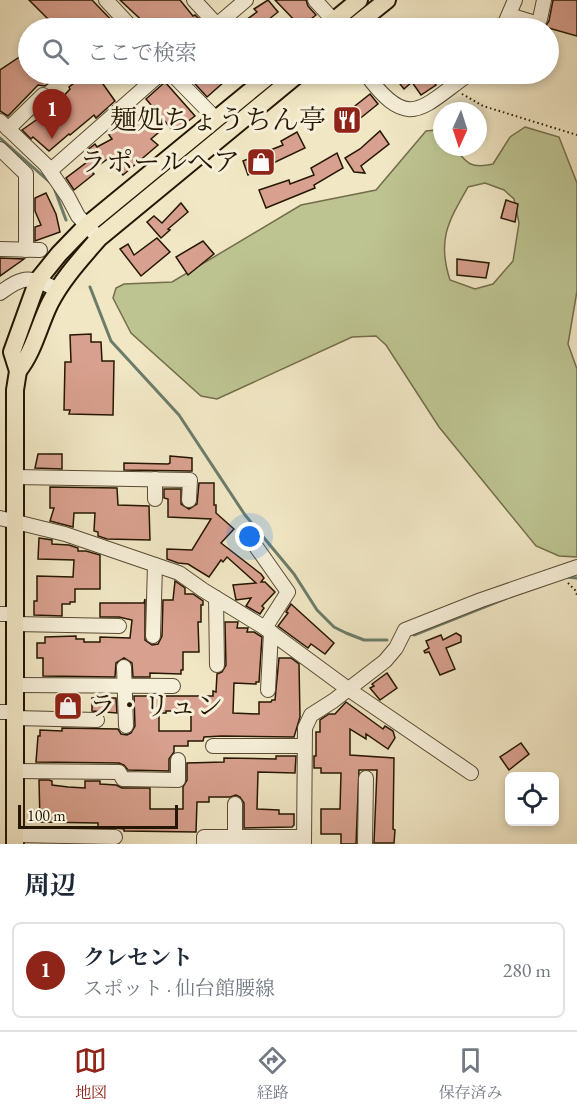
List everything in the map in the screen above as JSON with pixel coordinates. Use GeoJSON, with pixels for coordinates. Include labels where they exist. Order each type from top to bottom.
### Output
{"type":"FeatureCollection","features":[{"type":"Feature","properties":{"kind":"main road"},"geometry":{"type":"LineString","coordinates":[[340,18],[359,0]]}},
{"type":"Feature","properties":{"kind":"main road"},"geometry":{"type":"LineString","coordinates":[[364,18],[387,0]]}},
{"type":"Feature","properties":{"kind":"main road"},"geometry":{"type":"LineString","coordinates":[[15,840],[15,771],[10,714],[15,685],[5,522],[15,477],[15,390],[18,371],[12,352],[38,280],[59,254],[86,226],[259,84]]}},
{"type":"Feature","properties":{"kind":"main road"},"geometry":{"type":"LineString","coordinates":[[18,371],[28,358],[58,290],[73,267],[99,238],[286,84]]}},
{"type":"Feature","properties":{"kind":"street"},"geometry":{"type":"LineString","coordinates":[[106,0],[123,18]]}},
{"type":"Feature","properties":{"kind":"street"},"geometry":{"type":"LineString","coordinates":[[194,0],[208,18]]}},
{"type":"Feature","properties":{"kind":"street"},"geometry":{"type":"LineString","coordinates":[[225,18],[246,0]]}},
{"type":"Feature","properties":{"kind":"street"},"geometry":{"type":"LineString","coordinates":[[315,0],[327,18]]}},
{"type":"Feature","properties":{"kind":"street"},"geometry":{"type":"LineString","coordinates":[[508,18],[515,0]]}},
{"type":"Feature","properties":{"kind":"street"},"geometry":{"type":"LineString","coordinates":[[540,18],[544,0]]}},
{"type":"Feature","properties":{"kind":"street"},"geometry":{"type":"LineString","coordinates":[[509,15],[519,18]]}},
{"type":"Feature","properties":{"kind":"street"},"geometry":{"type":"LineString","coordinates":[[51,170],[149,84]]}},
{"type":"Feature","properties":{"kind":"street"},"geometry":{"type":"LineString","coordinates":[[182,84],[216,119]]}},
{"type":"Feature","properties":{"kind":"street"},"geometry":{"type":"LineString","coordinates":[[374,84],[387,99],[408,110],[428,105],[455,84]]}},
{"type":"Feature","properties":{"kind":"street"},"geometry":{"type":"LineString","coordinates":[[43,95],[4,125],[51,170],[78,216],[99,238]]}},
{"type":"Feature","properties":{"kind":"street"},"geometry":{"type":"LineString","coordinates":[[0,149],[26,174],[33,250],[0,249]]}},
{"type":"Feature","properties":{"kind":"street"},"geometry":{"type":"LineString","coordinates":[[0,293],[15,282],[25,279],[38,280],[58,290]]}},
{"type":"Feature","properties":{"kind":"street"},"geometry":{"type":"LineString","coordinates":[[15,477],[190,480],[189,500]]}},
{"type":"Feature","properties":{"kind":"street"},"geometry":{"type":"LineString","coordinates":[[155,479],[155,500]]}},
{"type":"Feature","properties":{"kind":"street"},"geometry":{"type":"LineString","coordinates":[[5,522],[65,534],[179,573],[268,630],[348,689],[471,773]]}},
{"type":"Feature","properties":{"kind":"street"},"geometry":{"type":"LineString","coordinates":[[250,538],[288,592],[268,630],[268,690]]}},
{"type":"Feature","properties":{"kind":"street"},"geometry":{"type":"LineString","coordinates":[[153,636],[155,565]]}},
{"type":"Feature","properties":{"kind":"street"},"geometry":{"type":"LineString","coordinates":[[204,844],[204,837],[304,841],[304,728],[311,715],[385,661],[396,648],[405,630],[481,600],[577,567]]}},
{"type":"Feature","properties":{"kind":"street"},"geometry":{"type":"LineString","coordinates":[[216,598],[217,664]]}},
{"type":"Feature","properties":{"kind":"street"},"geometry":{"type":"LineString","coordinates":[[10,618],[119,626]]}},
{"type":"Feature","properties":{"kind":"street"},"geometry":{"type":"LineString","coordinates":[[124,667],[126,726]]}},
{"type":"Feature","properties":{"kind":"street"},"geometry":{"type":"LineString","coordinates":[[15,685],[173,686]]}},
{"type":"Feature","properties":{"kind":"street"},"geometry":{"type":"LineString","coordinates":[[10,714],[97,720]]}},
{"type":"Feature","properties":{"kind":"street"},"geometry":{"type":"LineString","coordinates":[[213,746],[304,746]]}},
{"type":"Feature","properties":{"kind":"street"},"geometry":{"type":"LineString","coordinates":[[15,771],[119,772],[123,779],[178,780],[178,760]]}},
{"type":"Feature","properties":{"kind":"street"},"geometry":{"type":"LineString","coordinates":[[365,844],[366,778]]}},
{"type":"Feature","properties":{"kind":"street"},"geometry":{"type":"LineString","coordinates":[[235,804],[235,837]]}},
{"type":"Feature","properties":{"kind":"street"},"geometry":{"type":"LineString","coordinates":[[15,840],[115,837]]}},
{"type":"Feature","properties":{"kind":"path"},"geometry":{"type":"LineString","coordinates":[[452,86],[483,106],[577,135]]}},
{"type":"Feature","properties":{"kind":"green space"},"geometry":{"type":"Polygon","coordinates":[[[525,127],[559,137],[577,183],[577,291],[568,344],[577,369],[577,557],[559,556],[536,546],[439,427],[386,345],[376,336],[352,337],[217,399],[201,396],[131,333],[113,298],[116,288],[124,284],[172,282],[301,205],[376,190],[426,131],[433,130],[433,156],[461,156],[470,164],[479,166],[493,164],[510,137],[525,127]],[[485,183],[468,187],[450,221],[445,242],[446,266],[450,280],[475,289],[493,284],[513,261],[519,223],[514,199],[504,190],[485,183]]]}},
{"type":"Feature","properties":{"kind":"building"},"geometry":{"type":"Polygon","coordinates":[[[29,0],[92,0],[109,18],[47,18],[29,0]]]}},
{"type":"Feature","properties":{"kind":"building"},"geometry":{"type":"Polygon","coordinates":[[[120,0],[180,0],[193,16],[198,18],[139,18],[120,0]]]}},
{"type":"Feature","properties":{"kind":"building"},"geometry":{"type":"Polygon","coordinates":[[[268,0],[278,12],[270,18],[249,18],[257,12],[254,9],[268,0]]]}},
{"type":"Feature","properties":{"kind":"building"},"geometry":{"type":"Polygon","coordinates":[[[275,0],[306,0],[316,15],[312,18],[292,18],[275,0]]]}},
{"type":"Feature","properties":{"kind":"building"},"geometry":{"type":"Polygon","coordinates":[[[553,0],[577,0],[577,36],[559,31],[559,18],[550,18],[553,0]]]}},
{"type":"Feature","properties":{"kind":"building"},"geometry":{"type":"Polygon","coordinates":[[[18,58],[18,84],[48,84],[38,85],[8,116],[0,111],[0,70],[18,58]]]}},
{"type":"Feature","properties":{"kind":"building"},"geometry":{"type":"Polygon","coordinates":[[[73,84],[103,84],[115,101],[96,118],[94,115],[49,151],[22,130],[56,104],[70,89],[69,87],[73,84]]]}},
{"type":"Feature","properties":{"kind":"building"},"geometry":{"type":"Polygon","coordinates":[[[163,84],[167,84],[195,116],[174,132],[146,99],[163,84]]]}},
{"type":"Feature","properties":{"kind":"building"},"geometry":{"type":"Polygon","coordinates":[[[195,84],[222,84],[207,97],[195,84]]]}},
{"type":"Feature","properties":{"kind":"building"},"geometry":{"type":"Polygon","coordinates":[[[400,84],[410,84],[404,89],[400,84]]]}},
{"type":"Feature","properties":{"kind":"building"},"geometry":{"type":"Polygon","coordinates":[[[413,84],[436,85],[421,95],[413,84]]]}},
{"type":"Feature","properties":{"kind":"building"},"geometry":{"type":"Polygon","coordinates":[[[370,94],[378,104],[342,133],[335,124],[370,94]]]}},
{"type":"Feature","properties":{"kind":"building"},"geometry":{"type":"Polygon","coordinates":[[[137,114],[158,133],[151,139],[158,145],[123,175],[109,158],[91,171],[94,174],[74,190],[66,178],[91,159],[86,151],[95,144],[97,147],[112,139],[109,135],[137,114]]]}},
{"type":"Feature","properties":{"kind":"building"},"geometry":{"type":"Polygon","coordinates":[[[380,131],[389,144],[361,166],[365,173],[354,172],[345,158],[360,149],[380,131]]]}},
{"type":"Feature","properties":{"kind":"building"},"geometry":{"type":"Polygon","coordinates":[[[297,132],[305,148],[248,175],[243,161],[283,145],[281,141],[297,132]]]}},
{"type":"Feature","properties":{"kind":"building"},"geometry":{"type":"Polygon","coordinates":[[[337,153],[343,168],[314,185],[315,188],[266,208],[259,190],[289,180],[290,184],[314,175],[311,168],[337,153]]]}},
{"type":"Feature","properties":{"kind":"building"},"geometry":{"type":"Polygon","coordinates":[[[46,193],[56,214],[60,232],[35,241],[35,227],[41,225],[35,211],[35,198],[46,193]]]}},
{"type":"Feature","properties":{"kind":"building"},"geometry":{"type":"Polygon","coordinates":[[[506,200],[518,204],[515,222],[501,218],[506,200]]]}},
{"type":"Feature","properties":{"kind":"building"},"geometry":{"type":"Polygon","coordinates":[[[181,203],[188,212],[161,238],[147,222],[154,216],[162,223],[181,203]]]}},
{"type":"Feature","properties":{"kind":"building"},"geometry":{"type":"Polygon","coordinates":[[[157,238],[170,252],[141,276],[120,249],[128,244],[134,255],[157,238]]]}},
{"type":"Feature","properties":{"kind":"building"},"geometry":{"type":"Polygon","coordinates":[[[203,241],[214,254],[188,275],[176,257],[203,241]]]}},
{"type":"Feature","properties":{"kind":"building"},"geometry":{"type":"Polygon","coordinates":[[[0,258],[24,259],[0,276],[0,258]]]}},
{"type":"Feature","properties":{"kind":"building"},"geometry":{"type":"Polygon","coordinates":[[[457,259],[489,263],[486,278],[457,275],[457,259]]]}},
{"type":"Feature","properties":{"kind":"building"},"geometry":{"type":"Polygon","coordinates":[[[91,334],[91,342],[101,342],[102,361],[114,361],[113,415],[69,414],[70,410],[64,410],[65,362],[71,362],[70,335],[91,334]]]}},
{"type":"Feature","properties":{"kind":"building"},"geometry":{"type":"Polygon","coordinates":[[[38,454],[62,454],[62,469],[35,468],[38,454]]]}},
{"type":"Feature","properties":{"kind":"building"},"geometry":{"type":"Polygon","coordinates":[[[170,456],[192,458],[192,471],[124,470],[124,463],[168,464],[170,456]]]}},
{"type":"Feature","properties":{"kind":"building"},"geometry":{"type":"Polygon","coordinates":[[[199,483],[214,483],[216,513],[234,529],[221,543],[261,574],[264,578],[261,582],[265,582],[275,592],[262,606],[264,608],[260,614],[246,606],[251,598],[236,600],[233,585],[256,583],[227,557],[223,562],[221,560],[209,577],[188,564],[167,559],[167,549],[192,550],[211,519],[168,517],[168,499],[164,498],[164,489],[181,489],[181,504],[189,509],[197,504],[199,483]]]}},
{"type":"Feature","properties":{"kind":"building"},"geometry":{"type":"Polygon","coordinates":[[[50,487],[117,488],[118,505],[149,506],[150,540],[107,539],[98,536],[98,532],[94,531],[95,513],[74,513],[73,527],[50,521],[54,508],[50,508],[50,487]]]}},
{"type":"Feature","properties":{"kind":"building"},"geometry":{"type":"Polygon","coordinates":[[[39,538],[52,540],[52,544],[69,545],[78,548],[78,551],[100,555],[100,589],[75,589],[75,602],[62,604],[62,616],[34,615],[34,601],[37,601],[37,576],[73,577],[74,560],[38,559],[39,538]]]}},
{"type":"Feature","properties":{"kind":"building"},"geometry":{"type":"Polygon","coordinates":[[[175,581],[185,588],[185,594],[193,594],[203,601],[201,622],[198,622],[199,652],[183,652],[181,674],[150,673],[150,677],[133,677],[132,663],[124,658],[116,663],[115,677],[43,676],[43,658],[37,658],[37,643],[45,643],[45,637],[76,636],[76,639],[84,639],[84,642],[100,642],[100,637],[130,638],[132,620],[100,617],[100,603],[144,603],[145,599],[145,640],[152,645],[158,644],[162,636],[163,600],[173,600],[175,581]]]}},
{"type":"Feature","properties":{"kind":"building"},"geometry":{"type":"Polygon","coordinates":[[[291,604],[334,643],[325,654],[311,644],[308,648],[278,626],[288,613],[286,612],[291,604]]]}},
{"type":"Feature","properties":{"kind":"building"},"geometry":{"type":"Polygon","coordinates":[[[225,622],[238,622],[237,628],[248,628],[247,632],[254,632],[262,637],[259,682],[256,684],[234,683],[233,713],[259,714],[259,702],[275,700],[279,658],[291,658],[299,664],[300,717],[294,737],[222,736],[204,737],[203,741],[188,741],[188,746],[174,746],[174,752],[169,759],[169,771],[128,770],[119,763],[36,762],[40,730],[118,729],[121,734],[127,735],[135,726],[134,696],[213,696],[213,691],[216,692],[217,674],[222,672],[226,665],[225,622]],[[191,711],[159,713],[159,731],[191,731],[191,711]]]}},
{"type":"Feature","properties":{"kind":"building"},"geometry":{"type":"Polygon","coordinates":[[[456,633],[461,636],[461,642],[446,648],[455,669],[440,675],[429,652],[424,651],[429,648],[426,641],[441,635],[443,640],[456,633]]]}},
{"type":"Feature","properties":{"kind":"building"},"geometry":{"type":"Polygon","coordinates":[[[387,673],[397,688],[380,700],[370,688],[387,673]]]}},
{"type":"Feature","properties":{"kind":"building"},"geometry":{"type":"Polygon","coordinates":[[[61,694],[73,694],[73,710],[61,710],[61,694]]]}},
{"type":"Feature","properties":{"kind":"building"},"geometry":{"type":"Polygon","coordinates":[[[92,698],[116,698],[117,713],[92,711],[92,698]]]}},
{"type":"Feature","properties":{"kind":"building"},"geometry":{"type":"Polygon","coordinates":[[[346,702],[383,729],[385,726],[393,731],[395,738],[388,749],[366,734],[366,739],[350,729],[350,755],[394,758],[394,843],[374,843],[377,770],[359,770],[356,844],[341,844],[341,834],[321,834],[321,809],[340,809],[341,773],[321,773],[321,768],[314,768],[316,732],[320,732],[320,720],[329,714],[335,714],[346,702]]]}},
{"type":"Feature","properties":{"kind":"building"},"geometry":{"type":"Polygon","coordinates":[[[521,743],[529,754],[509,770],[500,757],[521,743]]]}},
{"type":"Feature","properties":{"kind":"building"},"geometry":{"type":"Polygon","coordinates":[[[276,756],[296,756],[295,773],[258,772],[257,809],[279,810],[279,814],[294,814],[292,827],[244,828],[244,803],[236,795],[209,797],[209,802],[197,802],[196,832],[124,831],[124,829],[98,828],[98,823],[40,822],[39,780],[49,780],[52,781],[52,785],[68,787],[85,788],[85,781],[100,781],[100,784],[116,785],[122,788],[150,788],[150,809],[183,809],[183,787],[187,780],[187,763],[224,762],[224,758],[276,759],[276,756]]]}},
{"type":"Feature","properties":{"kind":"waterway"},"geometry":{"type":"LineString","coordinates":[[0,138],[53,185],[66,220]]}},
{"type":"Feature","properties":{"kind":"waterway"},"geometry":{"type":"LineString","coordinates":[[90,287],[111,341],[179,415],[245,515],[294,574],[317,610],[334,627],[346,633],[364,640],[387,640]]}},
{"type":"Feature","properties":{"kind":"waterway"},"geometry":{"type":"LineString","coordinates":[[567,577],[577,578]]}},
{"type":"Feature","properties":{"kind":"waterway"},"geometry":{"type":"LineString","coordinates":[[414,635],[507,598]]}},
{"type":"Feature","properties":{"kind":"place","name":"麺処ちょうちん亭"},"geometry":{"type":"Point","coordinates":[347,120]}},
{"type":"Feature","properties":{"kind":"place","name":"クレセント"},"geometry":{"type":"Point","coordinates":[52,139]}},
{"type":"Feature","properties":{"kind":"place","name":"ラポールヘア"},"geometry":{"type":"Point","coordinates":[261,162]}},
{"type":"Feature","properties":{"kind":"place","name":"ラ・リュン"},"geometry":{"type":"Point","coordinates":[68,706]}}]}
